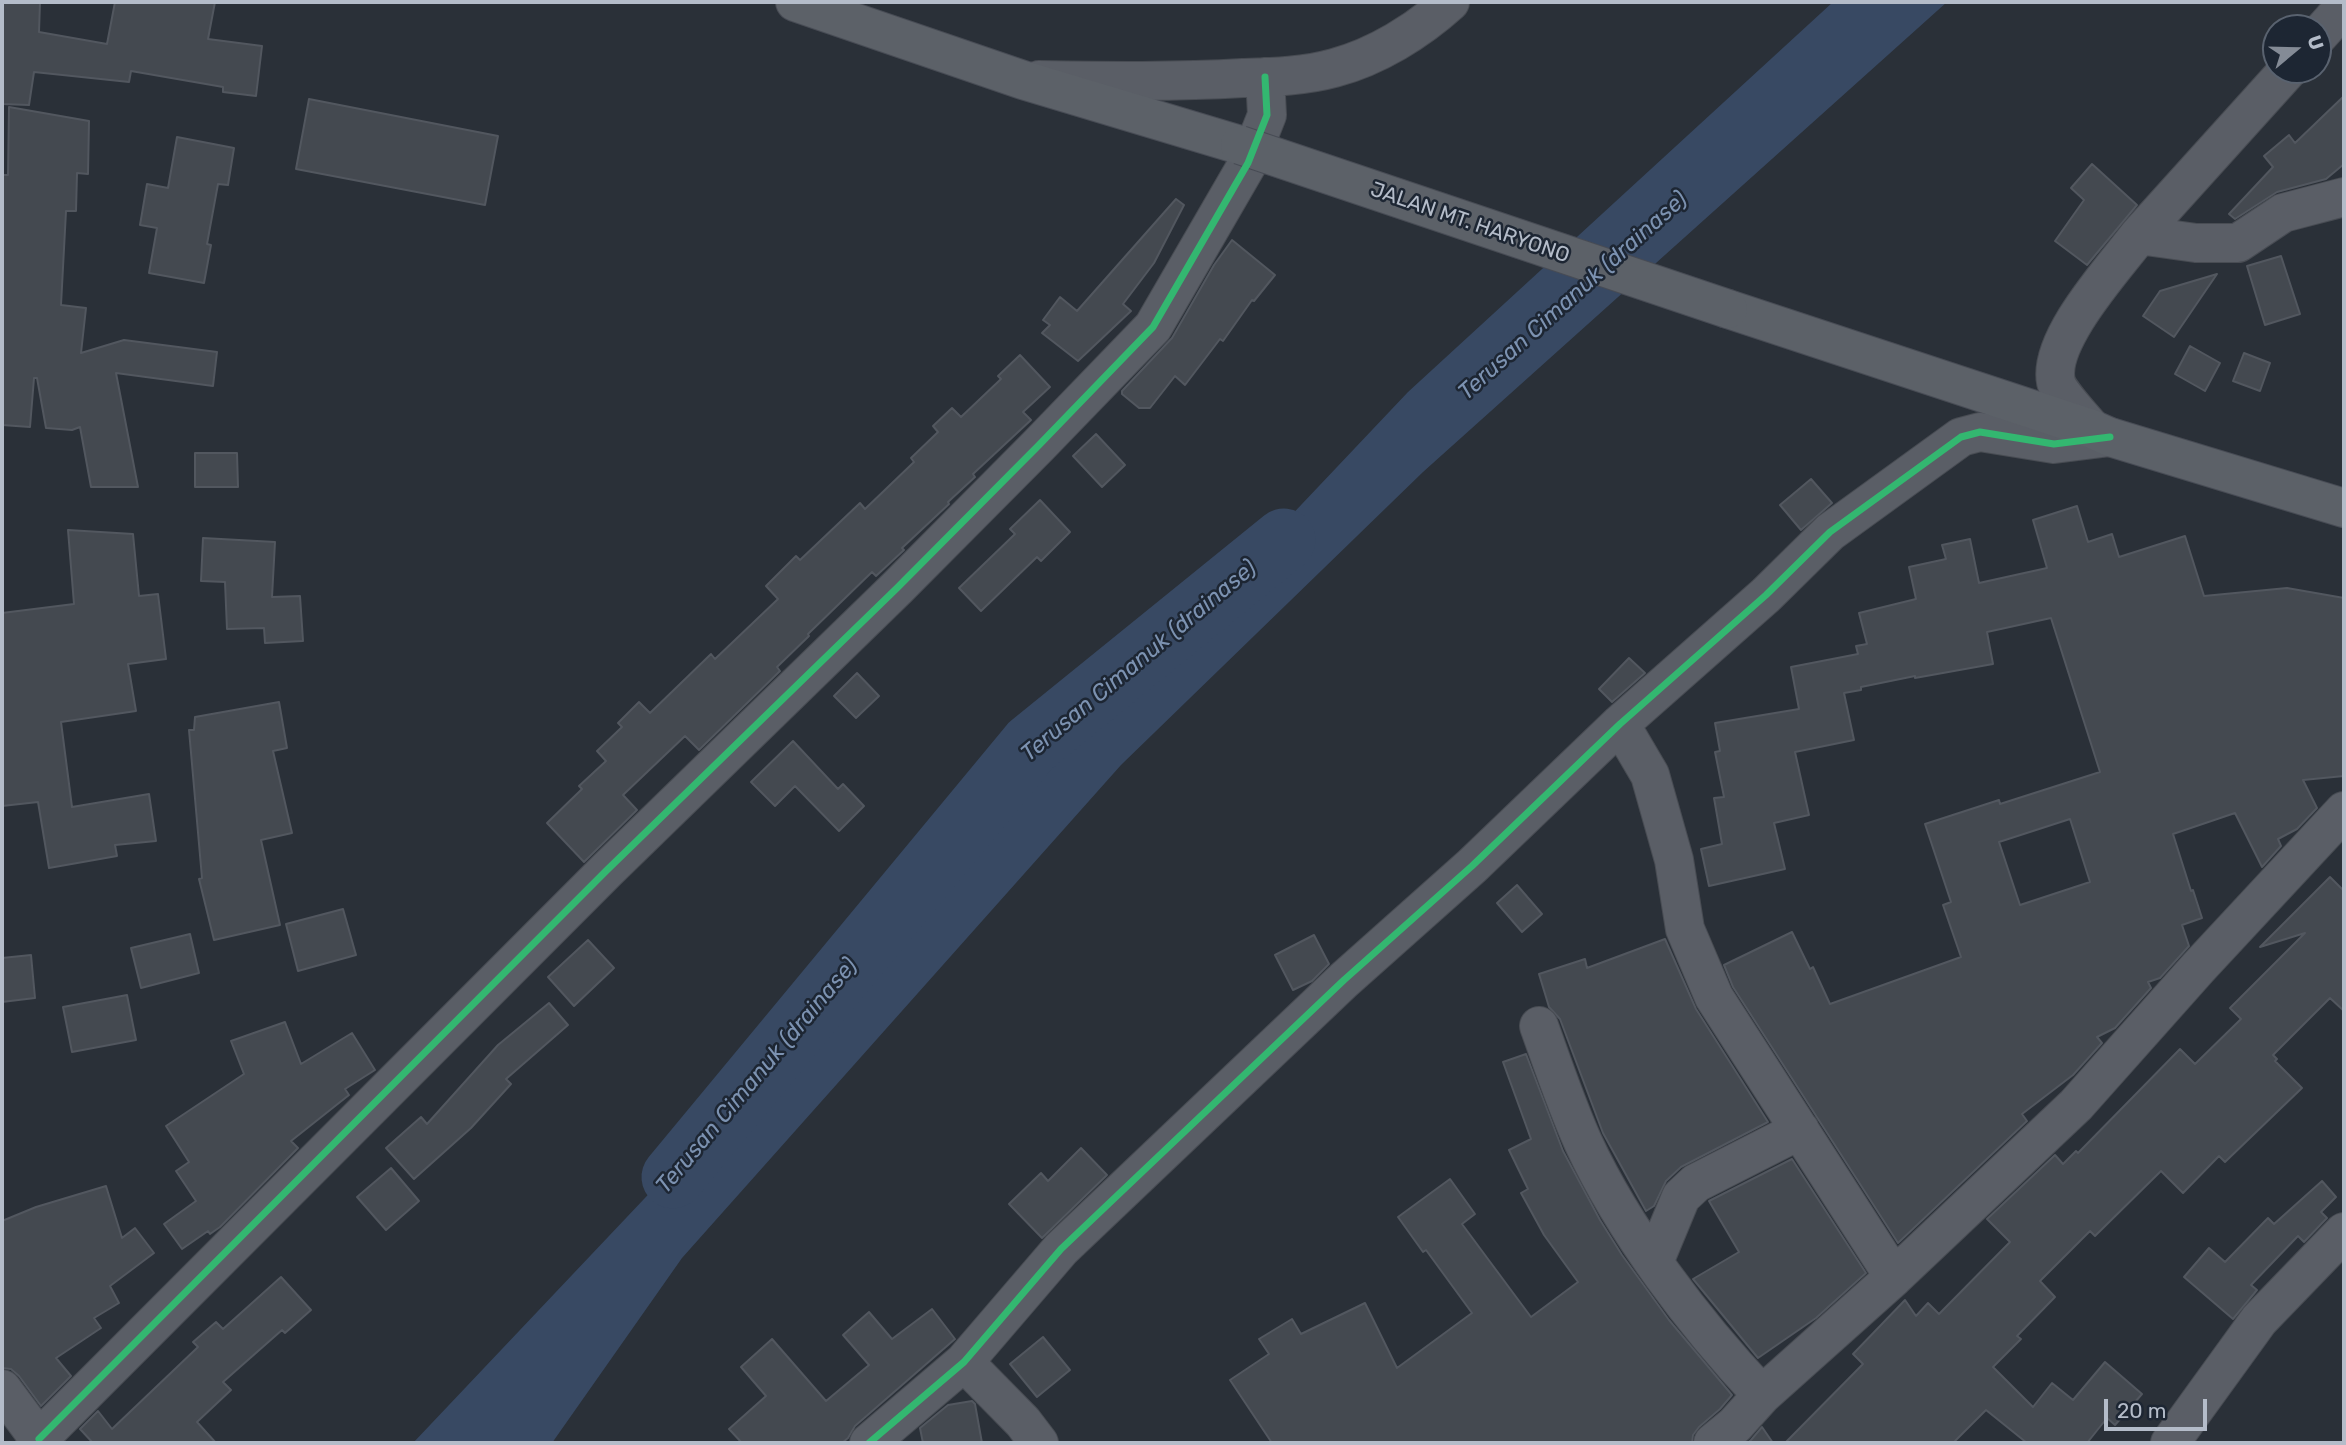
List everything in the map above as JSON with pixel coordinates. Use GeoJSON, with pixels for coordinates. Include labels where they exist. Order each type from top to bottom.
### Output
{"type":"FeatureCollection","features":[{"type":"Feature","properties":{"kind":"main road","name":"JALAN MT. HARYONO"},"geometry":{"type":"LineString","coordinates":[[795,2],[1023,80],[1240,145],[2101,433],[2344,508]]}},
{"type":"Feature","properties":{"kind":"street"},"geometry":{"type":"LineString","coordinates":[[1023,80],[1183,82],[1265,77],[1334,68],[1379,50],[1432,18],[1450,2]]}},
{"type":"Feature","properties":{"kind":"street"},"geometry":{"type":"LineString","coordinates":[[2332,20],[2344,7]]}},
{"type":"Feature","properties":{"kind":"street"},"geometry":{"type":"LineString","coordinates":[[2,1389],[37,1441],[597,879],[897,588],[1153,327],[1248,163],[1267,116],[1265,77]]}},
{"type":"Feature","properties":{"kind":"street"},"geometry":{"type":"LineString","coordinates":[[869,1443],[964,1362],[1061,1249],[1344,980],[1472,866],[1620,724],[1766,595],[1830,532],[1961,437],[1980,432],[2054,444],[2101,433],[2056,384],[2056,365],[2064,337],[2139,235],[2275,84]]}},
{"type":"Feature","properties":{"kind":"street"},"geometry":{"type":"LineString","coordinates":[[2139,235],[2196,243],[2238,243],[2283,214],[2344,197]]}},
{"type":"Feature","properties":{"kind":"street"},"geometry":{"type":"LineString","coordinates":[[1620,724],[1650,775],[1675,860],[1685,929],[1714,997],[1894,1278]]}},
{"type":"Feature","properties":{"kind":"street"},"geometry":{"type":"LineString","coordinates":[[1713,1443],[1735,1425],[1762,1395],[1894,1278],[2076,1105],[2198,968],[2344,811]]}},
{"type":"Feature","properties":{"kind":"street"},"geometry":{"type":"LineString","coordinates":[[1539,1026],[1583,1142],[1616,1203],[1668,1283],[1724,1354],[1762,1395]]}},
{"type":"Feature","properties":{"kind":"street"},"geometry":{"type":"LineString","coordinates":[[1654,1262],[1681,1197],[1688,1190],[1696,1183],[1800,1130]]}},
{"type":"Feature","properties":{"kind":"street"},"geometry":{"type":"LineString","coordinates":[[2170,1443],[2259,1320],[2344,1232]]}},
{"type":"Feature","properties":{"kind":"street"},"geometry":{"type":"LineString","coordinates":[[964,1362],[1023,1422],[1039,1443]]}},
{"type":"Feature","properties":{"kind":"water"},"geometry":{"type":"Polygon","coordinates":[[[1833,2],[1947,2],[1423,472],[1121,765],[682,1258],[552,1443],[413,1443],[1408,392],[1833,2]]]}},
{"type":"Feature","properties":{"kind":"building"},"geometry":{"type":"Polygon","coordinates":[[[2,2],[40,2],[39,32],[107,44],[115,2],[215,2],[208,39],[262,46],[256,96],[223,92],[223,87],[131,71],[129,82],[34,72],[29,105],[2,104],[2,2]]]}},
{"type":"Feature","properties":{"kind":"building"},"geometry":{"type":"Polygon","coordinates":[[[2344,96],[2344,164],[2326,179],[2277,192],[2235,219],[2229,214],[2273,167],[2264,156],[2289,135],[2295,143],[2344,96]]]}},
{"type":"Feature","properties":{"kind":"building"},"geometry":{"type":"Polygon","coordinates":[[[309,99],[498,136],[485,205],[296,169],[309,99]]]}},
{"type":"Feature","properties":{"kind":"building"},"geometry":{"type":"Polygon","coordinates":[[[9,107],[89,121],[88,174],[77,173],[76,211],[66,211],[61,305],[86,308],[81,353],[124,340],[217,352],[213,386],[116,373],[138,487],[91,487],[80,427],[72,430],[46,428],[37,378],[34,378],[30,427],[2,425],[2,175],[8,175],[9,107]]]}},
{"type":"Feature","properties":{"kind":"building"},"geometry":{"type":"Polygon","coordinates":[[[177,137],[234,148],[228,185],[218,184],[207,244],[211,245],[204,283],[149,273],[157,228],[140,225],[147,184],[168,188],[177,137]]]}},
{"type":"Feature","properties":{"kind":"building"},"geometry":{"type":"Polygon","coordinates":[[[2092,164],[2137,205],[2087,265],[2055,241],[2084,200],[2071,188],[2092,164]]]}},
{"type":"Feature","properties":{"kind":"building"},"geometry":{"type":"Polygon","coordinates":[[[1176,199],[1184,205],[1154,263],[1123,304],[1131,311],[1078,361],[1042,333],[1050,325],[1043,320],[1060,297],[1077,311],[1176,199]]]}},
{"type":"Feature","properties":{"kind":"building"},"geometry":{"type":"Polygon","coordinates":[[[1232,240],[1275,275],[1185,385],[1175,376],[1150,408],[1139,408],[1122,394],[1122,391],[1172,338],[1214,265],[1232,240]]]}},
{"type":"Feature","properties":{"kind":"building"},"geometry":{"type":"Polygon","coordinates":[[[2281,256],[2300,314],[2265,325],[2247,266],[2281,256]]]}},
{"type":"Feature","properties":{"kind":"building"},"geometry":{"type":"Polygon","coordinates":[[[2217,274],[2174,337],[2143,316],[2160,291],[2217,274]]]}},
{"type":"Feature","properties":{"kind":"building"},"geometry":{"type":"Polygon","coordinates":[[[2190,346],[2220,363],[2205,391],[2175,374],[2190,346]]]}},
{"type":"Feature","properties":{"kind":"building"},"geometry":{"type":"Polygon","coordinates":[[[2244,353],[2270,363],[2260,391],[2233,381],[2244,353]]]}},
{"type":"Feature","properties":{"kind":"building"},"geometry":{"type":"Polygon","coordinates":[[[1020,355],[1050,387],[1023,412],[1031,420],[973,474],[975,477],[902,548],[904,550],[876,576],[872,572],[808,634],[777,667],[780,671],[699,750],[685,736],[623,795],[637,810],[584,862],[547,823],[582,789],[579,786],[606,761],[597,751],[622,727],[618,723],[639,702],[650,713],[711,654],[715,659],[778,599],[766,586],[796,556],[800,560],[860,503],[865,509],[914,462],[911,458],[938,432],[933,426],[952,408],[961,417],[1001,379],[998,376],[1020,355]]]}},
{"type":"Feature","properties":{"kind":"building"},"geometry":{"type":"Polygon","coordinates":[[[1096,434],[1125,465],[1102,487],[1073,456],[1096,434]]]}},
{"type":"Feature","properties":{"kind":"building"},"geometry":{"type":"Polygon","coordinates":[[[195,453],[237,453],[238,487],[195,487],[195,453]]]}},
{"type":"Feature","properties":{"kind":"building"},"geometry":{"type":"Polygon","coordinates":[[[1811,479],[1832,503],[1801,530],[1780,505],[1811,479]]]}},
{"type":"Feature","properties":{"kind":"building"},"geometry":{"type":"Polygon","coordinates":[[[1040,500],[1070,532],[1041,561],[1037,557],[981,611],[959,588],[1015,534],[1010,529],[1040,500]]]}},
{"type":"Feature","properties":{"kind":"building"},"geometry":{"type":"Polygon","coordinates":[[[2077,506],[2088,542],[2112,534],[2119,557],[2185,536],[2204,596],[2287,588],[2344,598],[2344,776],[2303,780],[2317,808],[2297,829],[2278,839],[2281,846],[2262,867],[2235,813],[2173,834],[2202,918],[2182,925],[2189,946],[2160,978],[2148,982],[2151,988],[2115,1028],[2097,1037],[2102,1043],[2073,1075],[2022,1114],[2027,1121],[1898,1243],[1733,987],[1724,965],[1792,932],[1810,969],[1813,967],[1830,1004],[1961,957],[1943,905],[1951,902],[1925,824],[1999,800],[2000,804],[2100,772],[2051,618],[1987,632],[1993,664],[1915,676],[1844,693],[1854,740],[1795,752],[1809,815],[1774,823],[1785,869],[1709,886],[1701,849],[1722,844],[1714,798],[1724,797],[1715,752],[1720,751],[1715,723],[1799,709],[1791,667],[1858,654],[1856,646],[1867,644],[1859,613],[1916,599],[1909,567],[1946,559],[1942,545],[1970,539],[1979,583],[2047,568],[2033,520],[2077,506]],[[2070,819],[1999,842],[2020,905],[2090,882],[2070,819]]]}},
{"type":"Feature","properties":{"kind":"building"},"geometry":{"type":"Polygon","coordinates":[[[68,530],[133,534],[139,596],[158,594],[166,659],[128,664],[136,711],[61,722],[72,807],[149,794],[156,841],[115,845],[117,856],[49,868],[38,802],[2,806],[2,613],[74,604],[68,530]]]}},
{"type":"Feature","properties":{"kind":"building"},"geometry":{"type":"Polygon","coordinates":[[[203,538],[275,542],[272,597],[300,596],[303,641],[265,643],[264,628],[227,629],[225,582],[201,581],[203,538]]]}},
{"type":"Feature","properties":{"kind":"building"},"geometry":{"type":"Polygon","coordinates":[[[1629,658],[1645,673],[1612,702],[1599,689],[1629,658]]]}},
{"type":"Feature","properties":{"kind":"building"},"geometry":{"type":"Polygon","coordinates":[[[857,673],[879,696],[856,718],[834,696],[857,673]]]}},
{"type":"Feature","properties":{"kind":"building"},"geometry":{"type":"Polygon","coordinates":[[[279,702],[287,748],[273,751],[292,833],[261,840],[280,925],[214,940],[199,879],[202,878],[189,730],[194,730],[195,717],[279,702]]]}},
{"type":"Feature","properties":{"kind":"building"},"geometry":{"type":"Polygon","coordinates":[[[793,741],[838,789],[843,784],[864,806],[839,831],[795,786],[775,806],[751,782],[793,741]]]}},
{"type":"Feature","properties":{"kind":"building"},"geometry":{"type":"Polygon","coordinates":[[[2330,877],[2344,891],[2344,1011],[2330,998],[2273,1055],[2277,1059],[2275,1061],[2302,1088],[2225,1162],[2219,1156],[2183,1193],[2161,1171],[2095,1236],[2090,1231],[2040,1281],[2055,1297],[2017,1336],[2021,1339],[1993,1367],[2033,1407],[2052,1383],[2073,1400],[2105,1362],[2142,1394],[2115,1425],[2107,1418],[2087,1443],[2027,1443],[1986,1410],[1953,1443],[1785,1443],[1863,1364],[1853,1354],[1905,1300],[1916,1316],[1928,1303],[1939,1314],[2010,1242],[1987,1219],[2055,1155],[2063,1164],[2076,1151],[2078,1153],[2180,1049],[2195,1064],[2241,1019],[2230,1008],[2305,933],[2260,947],[2330,877]]]}},
{"type":"Feature","properties":{"kind":"building"},"geometry":{"type":"Polygon","coordinates":[[[1517,885],[1542,914],[1522,932],[1497,903],[1517,885]]]}},
{"type":"Feature","properties":{"kind":"building"},"geometry":{"type":"Polygon","coordinates":[[[343,909],[356,955],[298,971],[286,924],[343,909]]]}},
{"type":"Feature","properties":{"kind":"building"},"geometry":{"type":"Polygon","coordinates":[[[190,934],[199,973],[141,988],[131,948],[190,934]]]}},
{"type":"Feature","properties":{"kind":"building"},"geometry":{"type":"Polygon","coordinates":[[[1314,935],[1329,964],[1312,981],[1293,990],[1275,955],[1314,935]]]}},
{"type":"Feature","properties":{"kind":"building"},"geometry":{"type":"Polygon","coordinates":[[[1665,939],[1696,1009],[1768,1122],[1681,1167],[1666,1181],[1654,1206],[1646,1211],[1603,1133],[1560,1019],[1549,1007],[1539,974],[1585,959],[1587,968],[1665,939]]]}},
{"type":"Feature","properties":{"kind":"building"},"geometry":{"type":"Polygon","coordinates":[[[588,940],[614,968],[574,1006],[548,977],[588,940]]]}},
{"type":"Feature","properties":{"kind":"building"},"geometry":{"type":"Polygon","coordinates":[[[31,955],[35,998],[2,1002],[2,958],[31,955]]]}},
{"type":"Feature","properties":{"kind":"building"},"geometry":{"type":"Polygon","coordinates":[[[127,995],[136,1040],[72,1052],[63,1007],[127,995]]]}},
{"type":"Feature","properties":{"kind":"building"},"geometry":{"type":"Polygon","coordinates":[[[549,1003],[568,1025],[506,1079],[511,1084],[471,1128],[414,1179],[386,1148],[421,1117],[427,1124],[498,1045],[549,1003]]]}},
{"type":"Feature","properties":{"kind":"building"},"geometry":{"type":"Polygon","coordinates":[[[285,1022],[301,1064],[352,1033],[375,1070],[345,1089],[349,1095],[291,1141],[298,1148],[220,1227],[210,1234],[208,1231],[182,1249],[164,1224],[196,1201],[176,1171],[189,1162],[166,1126],[244,1074],[231,1041],[285,1022]]]}},
{"type":"Feature","properties":{"kind":"building"},"geometry":{"type":"Polygon","coordinates":[[[1526,1054],[1563,1151],[1600,1220],[1669,1320],[1732,1395],[1699,1427],[1693,1435],[1692,1443],[1272,1443],[1230,1380],[1269,1354],[1259,1339],[1292,1319],[1301,1334],[1365,1303],[1397,1368],[1472,1313],[1398,1217],[1450,1179],[1475,1214],[1462,1224],[1531,1317],[1578,1282],[1544,1235],[1521,1193],[1528,1189],[1509,1150],[1531,1139],[1503,1062],[1526,1054]]]}},
{"type":"Feature","properties":{"kind":"building"},"geometry":{"type":"Polygon","coordinates":[[[1081,1148],[1107,1175],[1042,1238],[1009,1204],[1041,1173],[1048,1181],[1081,1148]]]}},
{"type":"Feature","properties":{"kind":"building"},"geometry":{"type":"Polygon","coordinates":[[[1792,1159],[1866,1273],[1816,1318],[1758,1358],[1693,1279],[1739,1252],[1709,1201],[1792,1159]]]}},
{"type":"Feature","properties":{"kind":"building"},"geometry":{"type":"Polygon","coordinates":[[[391,1168],[419,1201],[386,1230],[357,1197],[391,1168]]]}},
{"type":"Feature","properties":{"kind":"building"},"geometry":{"type":"Polygon","coordinates":[[[2322,1181],[2336,1197],[2321,1212],[2327,1218],[2304,1242],[2298,1236],[2251,1285],[2257,1290],[2233,1319],[2184,1277],[2209,1248],[2225,1262],[2268,1218],[2274,1224],[2322,1181]]]}},
{"type":"Feature","properties":{"kind":"building"},"geometry":{"type":"Polygon","coordinates":[[[106,1186],[122,1238],[135,1228],[154,1253],[110,1286],[119,1303],[94,1318],[101,1328],[56,1358],[71,1376],[41,1406],[19,1376],[11,1369],[2,1368],[2,1221],[36,1207],[106,1186]]]}},
{"type":"Feature","properties":{"kind":"building"},"geometry":{"type":"Polygon","coordinates":[[[281,1277],[311,1310],[285,1333],[282,1330],[223,1382],[231,1390],[197,1422],[216,1443],[93,1443],[80,1429],[98,1411],[112,1429],[198,1347],[193,1342],[216,1322],[223,1329],[281,1277]]]}},
{"type":"Feature","properties":{"kind":"building"},"geometry":{"type":"Polygon","coordinates":[[[932,1309],[955,1339],[855,1426],[842,1443],[742,1443],[729,1429],[766,1396],[741,1367],[772,1339],[826,1401],[869,1365],[843,1335],[869,1312],[892,1339],[932,1309]]]}},
{"type":"Feature","properties":{"kind":"building"},"geometry":{"type":"Polygon","coordinates":[[[1043,1337],[1070,1370],[1037,1397],[1010,1364],[1043,1337]]]}},
{"type":"Feature","properties":{"kind":"building"},"geometry":{"type":"Polygon","coordinates":[[[972,1401],[975,1404],[982,1443],[923,1443],[920,1428],[948,1405],[972,1401]]]}},
{"type":"Feature","properties":{"kind":"building"},"geometry":{"type":"Polygon","coordinates":[[[1762,1427],[1773,1443],[1747,1443],[1751,1440],[1762,1427]]]}},
{"type":"Feature","properties":{"kind":"waterway","name":"Terusan Cimanuk (drainase)"},"geometry":{"type":"LineString","coordinates":[[673,1177],[1031,745],[1284,540]]}},
{"type":"Feature","properties":{"kind":"cycle path"},"geometry":{"type":"LineString","coordinates":[[39,1439],[607,870],[897,588],[1153,327],[1248,163],[1267,115],[1265,77]]}},
{"type":"Feature","properties":{"kind":"cycle path"},"geometry":{"type":"LineString","coordinates":[[869,1443],[964,1362],[1061,1249],[1344,980],[1472,866],[1620,724],[1766,595],[1830,532],[1961,437],[1980,432],[2054,444],[2110,437]]}}]}
